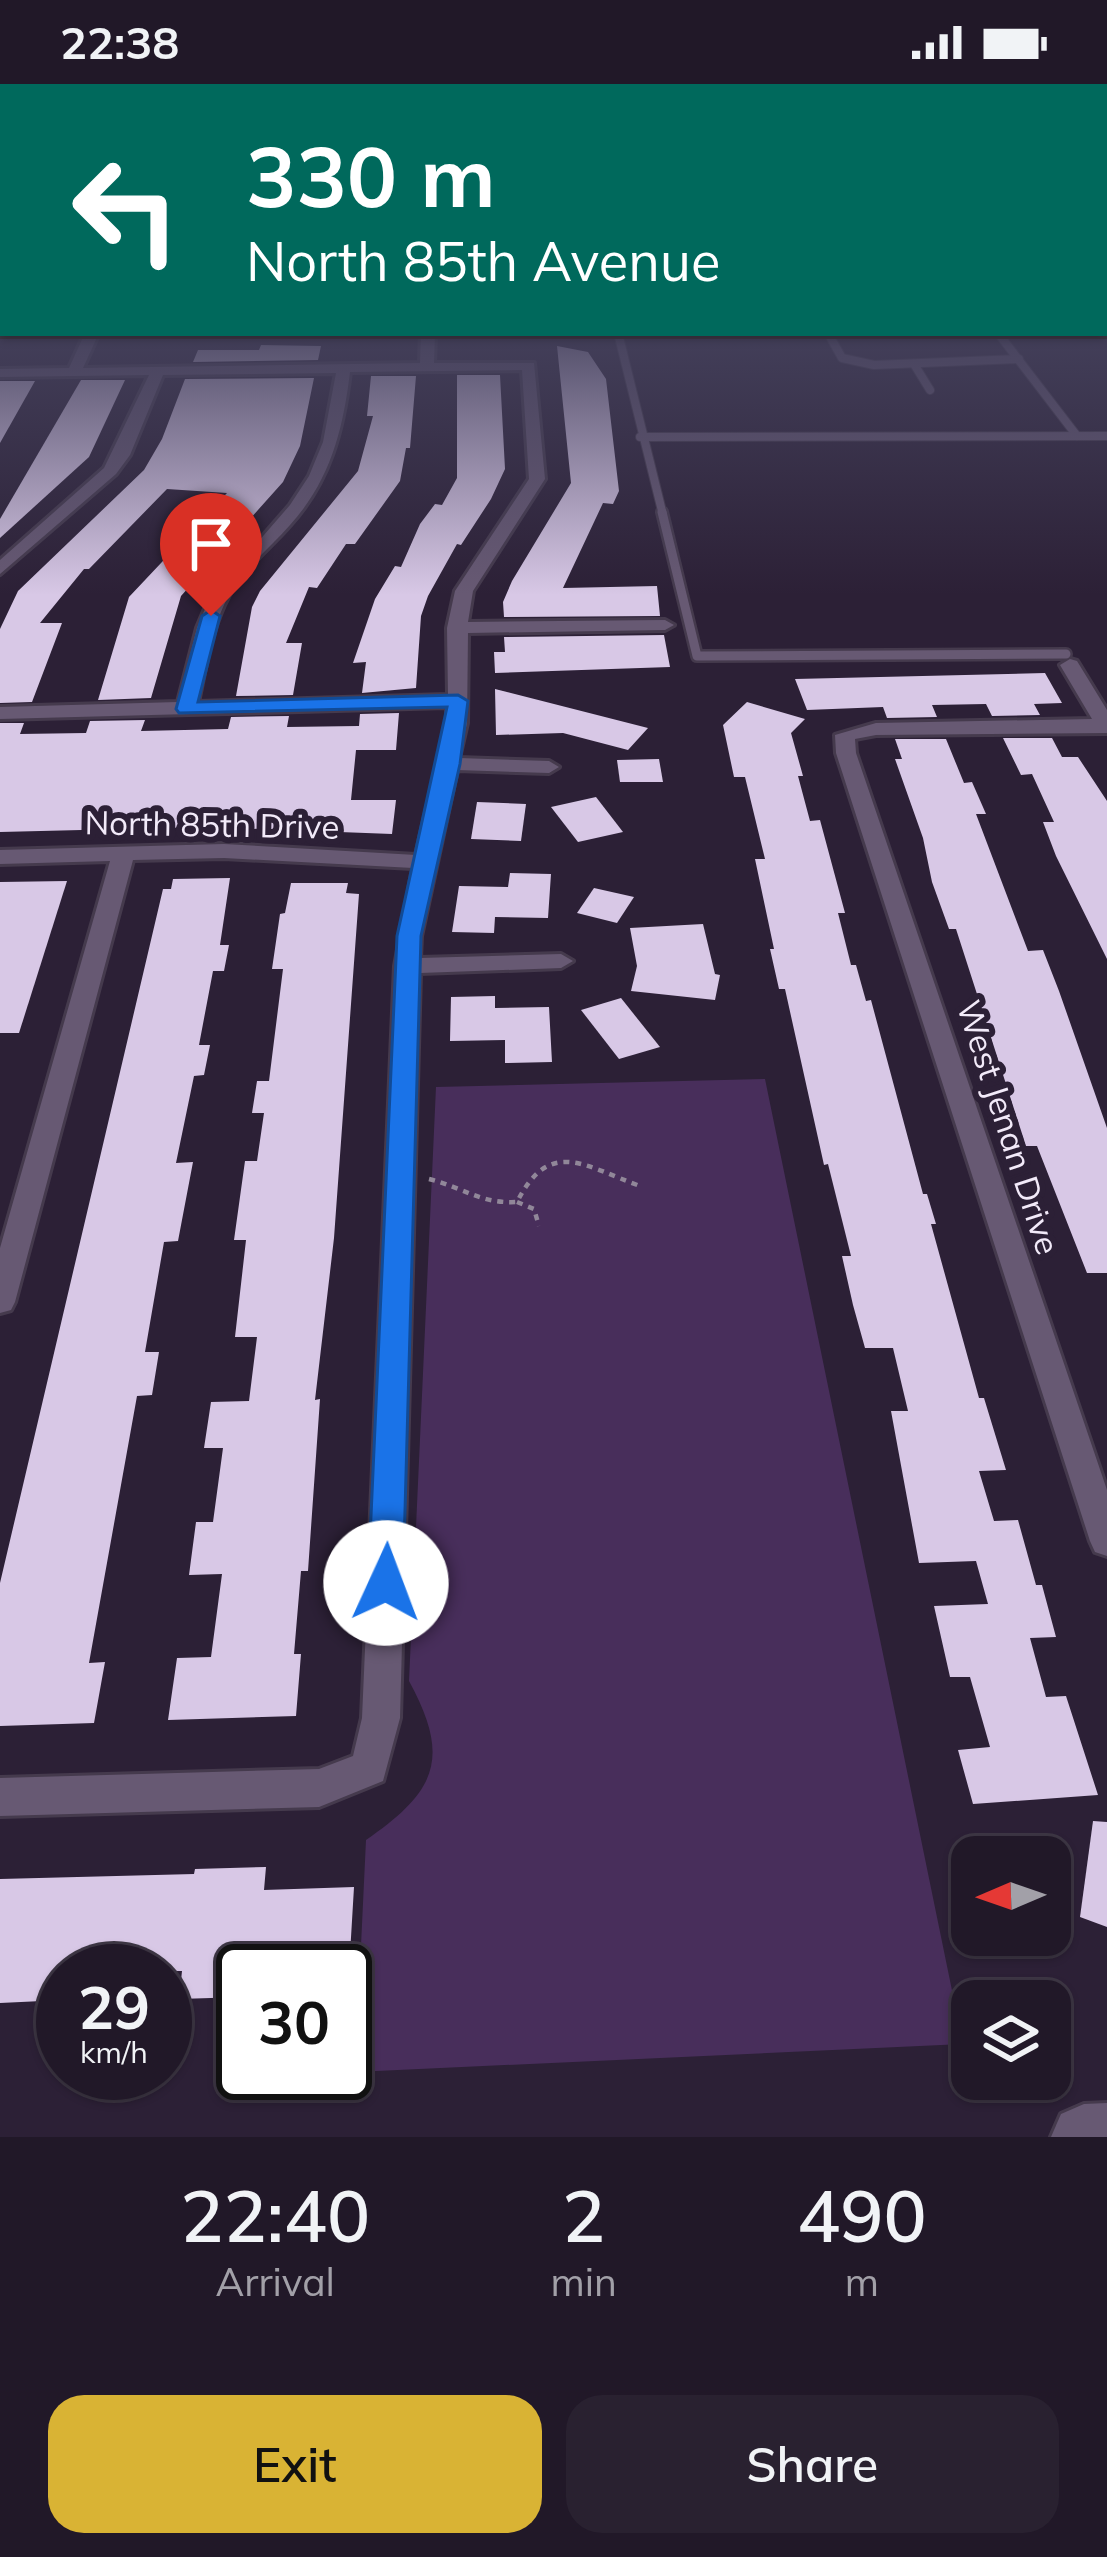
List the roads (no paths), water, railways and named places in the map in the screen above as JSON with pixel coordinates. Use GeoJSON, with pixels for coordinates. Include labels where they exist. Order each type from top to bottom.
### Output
{"type":"FeatureCollection","features":[{"type":"Feature","properties":{"kind":"street"},"geometry":{"type":"LineString","coordinates":[[0,568],[110,471],[144,404]]}},
{"type":"Feature","properties":{"kind":"street"},"geometry":{"type":"LineString","coordinates":[[186,709],[211,616],[225,586],[299,505],[318,475],[339,404]]}},
{"type":"Feature","properties":{"kind":"street"},"geometry":{"type":"LineString","coordinates":[[0,1797],[319,1788],[369,1768],[381,1718],[406,966],[424,862],[449,764],[458,701],[457,628],[464,591],[537,479],[532,404]]}},
{"type":"Feature","properties":{"kind":"street"},"geometry":{"type":"LineString","coordinates":[[457,628],[665,625]]}},
{"type":"Feature","properties":{"kind":"street"},"geometry":{"type":"LineString","coordinates":[[1068,660],[1106,726]]}},
{"type":"Feature","properties":{"kind":"street"},"geometry":{"type":"LineString","coordinates":[[0,713],[458,701]]}},
{"type":"Feature","properties":{"kind":"street","name":"West Jenan Drive"},"geometry":{"type":"LineString","coordinates":[[1106,726],[877,729],[845,735],[846,753],[1107,1541]]}},
{"type":"Feature","properties":{"kind":"street"},"geometry":{"type":"LineString","coordinates":[[449,764],[549,767]]}},
{"type":"Feature","properties":{"kind":"street","name":"North 85th Drive"},"geometry":{"type":"LineString","coordinates":[[0,857],[224,851],[424,862]]}},
{"type":"Feature","properties":{"kind":"street"},"geometry":{"type":"LineString","coordinates":[[0,1302],[123,854]]}},
{"type":"Feature","properties":{"kind":"street"},"geometry":{"type":"LineString","coordinates":[[406,966],[561,961]]}},
{"type":"Feature","properties":{"kind":"street"},"geometry":{"type":"LineString","coordinates":[[1084,2137],[1107,2136]]}},
{"type":"Feature","properties":{"kind":"lane"},"geometry":{"type":"LineString","coordinates":[[633,404],[697,656],[1068,660]]}},
{"type":"Feature","properties":{"kind":"lane"},"geometry":{"type":"LineString","coordinates":[[1053,404],[1077,436]]}},
{"type":"Feature","properties":{"kind":"lane"},"geometry":{"type":"LineString","coordinates":[[640,436],[1107,436]]}}]}
